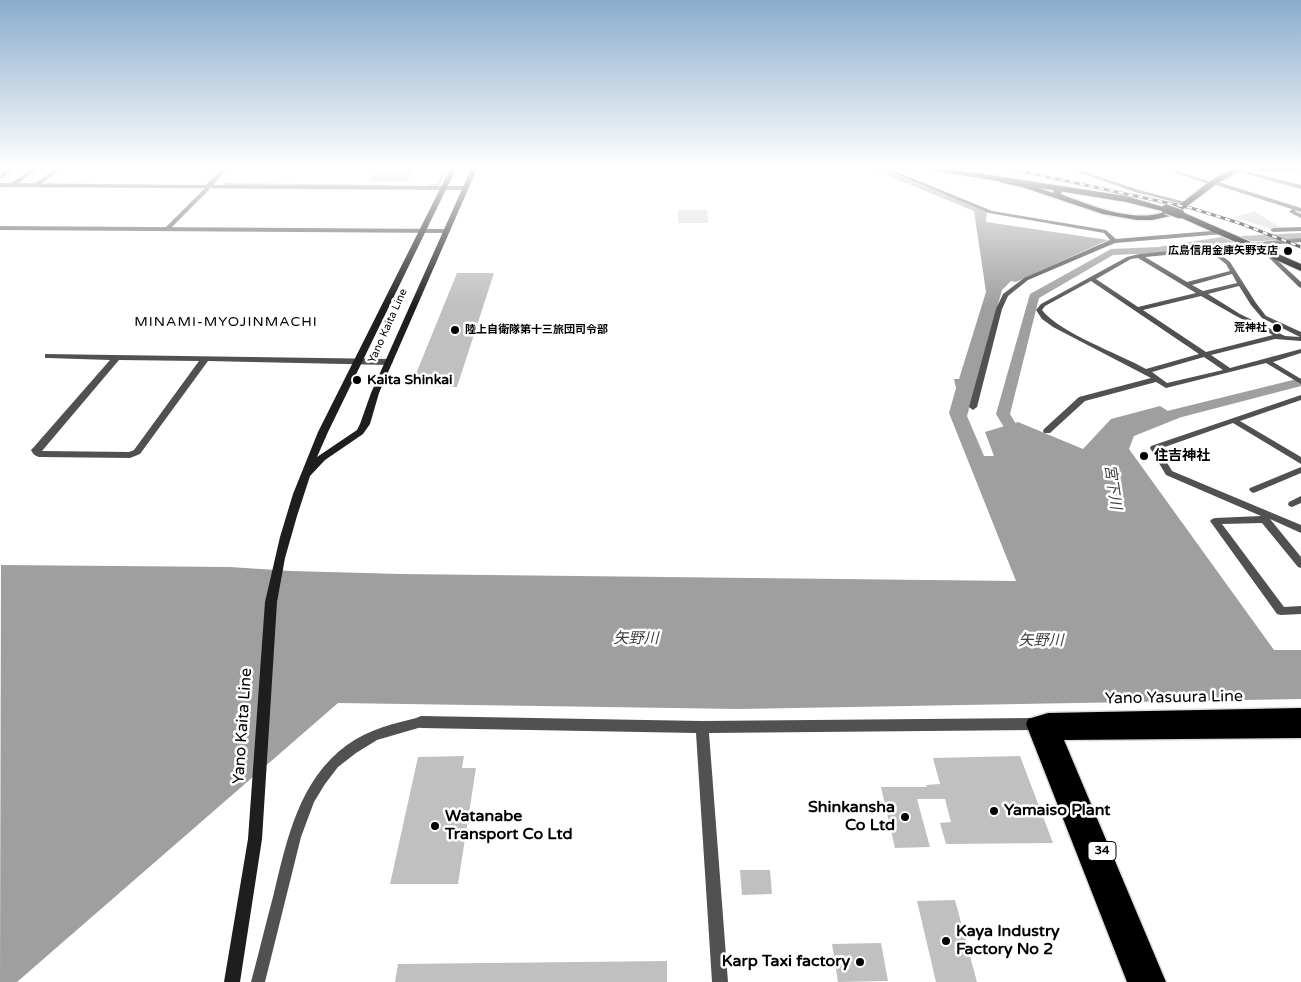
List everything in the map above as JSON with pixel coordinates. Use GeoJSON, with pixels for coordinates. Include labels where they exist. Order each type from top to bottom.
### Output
{"type":"FeatureCollection","features":[{"type":"Feature","properties":{"kind":"highway"},"geometry":{"type":"LineString","coordinates":[[1182,215],[1225,232],[1301,268]]}},
{"type":"Feature","properties":{"kind":"main road","name":"Yano Kaita Line"},"geometry":{"type":"LineString","coordinates":[[233,978],[255,839],[271,602],[287,527],[323,432],[430,215]]}},
{"type":"Feature","properties":{"kind":"main road","name":"Yano Kaita Line"},"geometry":{"type":"LineString","coordinates":[[304,481],[322,458],[352,439],[363,428],[389,362],[454,215]]}},
{"type":"Feature","properties":{"kind":"main road"},"geometry":{"type":"LineString","coordinates":[[1130,215],[1151,215]]}},
{"type":"Feature","properties":{"kind":"main road","name":"Yano Yasuura Line"},"geometry":{"type":"LineString","coordinates":[[1045,726],[1301,716]]}},
{"type":"Feature","properties":{"kind":"main road"},"geometry":{"type":"LineString","coordinates":[[1045,726],[1301,730]]}},
{"type":"Feature","properties":{"kind":"main road","name":"34"},"geometry":{"type":"LineString","coordinates":[[1045,726],[1137,982]]}},
{"type":"Feature","properties":{"kind":"main road","name":"34"},"geometry":{"type":"LineString","coordinates":[[1045,726],[1156,982]]}},
{"type":"Feature","properties":{"kind":"street"},"geometry":{"type":"LineString","coordinates":[[167,229],[181,215]]}},
{"type":"Feature","properties":{"kind":"street"},"geometry":{"type":"LineString","coordinates":[[1007,215],[1106,232],[1114,241]]}},
{"type":"Feature","properties":{"kind":"street"},"geometry":{"type":"LineString","coordinates":[[0,228],[447,231]]}},
{"type":"Feature","properties":{"kind":"street"},"geometry":{"type":"LineString","coordinates":[[1273,230],[1301,229]]}},
{"type":"Feature","properties":{"kind":"street"},"geometry":{"type":"LineString","coordinates":[[972,407],[1005,295],[1026,278],[1114,241],[1225,232]]}},
{"type":"Feature","properties":{"kind":"street"},"geometry":{"type":"LineString","coordinates":[[1301,240],[1129,258],[1043,305],[1039,310],[1040,314],[1102,352],[1146,371],[1166,386],[1230,371],[1301,351]]}},
{"type":"Feature","properties":{"kind":"street"},"geometry":{"type":"LineString","coordinates":[[1210,249],[1224,258],[1264,317],[1301,335]]}},
{"type":"Feature","properties":{"kind":"street"},"geometry":{"type":"LineString","coordinates":[[1265,251],[1301,286]]}},
{"type":"Feature","properties":{"kind":"street"},"geometry":{"type":"LineString","coordinates":[[1139,256],[1238,315],[1284,338]]}},
{"type":"Feature","properties":{"kind":"street"},"geometry":{"type":"LineString","coordinates":[[1187,284],[1234,272]]}},
{"type":"Feature","properties":{"kind":"street"},"geometry":{"type":"LineString","coordinates":[[1092,279],[1230,371]]}},
{"type":"Feature","properties":{"kind":"street"},"geometry":{"type":"LineString","coordinates":[[1138,309],[1241,284]]}},
{"type":"Feature","properties":{"kind":"street"},"geometry":{"type":"LineString","coordinates":[[1146,371],[1191,358],[1276,338],[1301,340]]}},
{"type":"Feature","properties":{"kind":"street"},"geometry":{"type":"LineString","coordinates":[[48,356],[389,362]]}},
{"type":"Feature","properties":{"kind":"street"},"geometry":{"type":"LineString","coordinates":[[117,357],[36,450],[39,454],[130,455],[137,452],[206,358]]}},
{"type":"Feature","properties":{"kind":"street"},"geometry":{"type":"LineString","coordinates":[[1267,361],[1301,382]]}},
{"type":"Feature","properties":{"kind":"street"},"geometry":{"type":"LineString","coordinates":[[1047,431],[1082,399],[1157,379]]}},
{"type":"Feature","properties":{"kind":"street"},"geometry":{"type":"LineString","coordinates":[[1301,397],[1154,448],[1170,473],[1265,517],[1301,529]]}},
{"type":"Feature","properties":{"kind":"street"},"geometry":{"type":"LineString","coordinates":[[1233,420],[1299,457]]}},
{"type":"Feature","properties":{"kind":"street"},"geometry":{"type":"LineString","coordinates":[[1253,490],[1301,470]]}},
{"type":"Feature","properties":{"kind":"street"},"geometry":{"type":"LineString","coordinates":[[1265,517],[1301,564]]}},
{"type":"Feature","properties":{"kind":"street"},"geometry":{"type":"LineString","coordinates":[[1265,517],[1215,521],[1281,611],[1301,610]]}},
{"type":"Feature","properties":{"kind":"street"},"geometry":{"type":"LineString","coordinates":[[258,982],[299,818],[324,774],[354,746],[374,735],[421,722],[702,727],[1045,726]]}},
{"type":"Feature","properties":{"kind":"street"},"geometry":{"type":"LineString","coordinates":[[702,727],[720,982]]}},
{"type":"Feature","properties":{"kind":"shaded area"},"geometry":{"type":"Polygon","coordinates":[[[678,215],[707,215],[708,223],[678,223],[678,215]]]}},
{"type":"Feature","properties":{"kind":"shaded area"},"geometry":{"type":"Polygon","coordinates":[[[1242,215],[1260,215],[1281,228],[1270,229],[1235,217],[1242,215]]]}},
{"type":"Feature","properties":{"kind":"water"},"geometry":{"type":"Polygon","coordinates":[[[975,215],[987,215],[986,222],[1108,240],[1016,282],[1011,281],[1002,290],[967,416],[984,456],[994,456],[985,432],[1018,422],[1083,449],[1111,419],[1160,406],[1179,418],[1134,436],[1129,449],[1274,650],[1301,650],[1301,699],[739,709],[338,703],[17,982],[0,982],[1,565],[230,567],[291,571],[401,574],[1016,581],[949,413],[956,388],[954,379],[959,379],[986,292],[975,215]]]}},
{"type":"Feature","properties":{"kind":"building","name":"陸上自衛隊第十三旅団司令部"},"geometry":{"type":"Polygon","coordinates":[[[457,273],[494,273],[457,387],[411,386],[457,273]]]}},
{"type":"Feature","properties":{"kind":"building","name":"Watanabe Transport Co Ltd"},"geometry":{"type":"Polygon","coordinates":[[[464,756],[462,768],[476,768],[458,884],[390,884],[418,757],[464,756]]]}},
{"type":"Feature","properties":{"kind":"building","name":"Yamaiso Plant"},"geometry":{"type":"Polygon","coordinates":[[[1020,756],[1053,843],[946,844],[940,823],[951,822],[945,799],[917,799],[930,847],[895,848],[881,787],[927,787],[926,785],[940,784],[933,758],[1020,756]]]}},
{"type":"Feature","properties":{"kind":"building"},"geometry":{"type":"Polygon","coordinates":[[[740,870],[770,870],[772,894],[742,895],[740,870]]]}},
{"type":"Feature","properties":{"kind":"building","name":"Kaya Industry Factory No 2"},"geometry":{"type":"Polygon","coordinates":[[[955,900],[977,982],[936,982],[917,901],[955,900]]]}},
{"type":"Feature","properties":{"kind":"building","name":"Karp Taxi factory"},"geometry":{"type":"Polygon","coordinates":[[[881,943],[888,981],[838,982],[832,944],[881,943]]]}},
{"type":"Feature","properties":{"kind":"building"},"geometry":{"type":"Polygon","coordinates":[[[667,961],[667,982],[395,982],[398,964],[667,961]]]}},
{"type":"Feature","properties":{"kind":"waterway","name":"矢野川"},"geometry":{"type":"LineString","coordinates":[[1019,441],[1003,414],[1034,296],[1111,252],[1158,250],[1222,240],[1301,236]]}},
{"type":"Feature","properties":{"kind":"waterway","name":"宮下川"},"geometry":{"type":"LineString","coordinates":[[1155,419],[1301,382]]}},
{"type":"Feature","properties":{"kind":"railway"},"geometry":{"type":"LineString","coordinates":[[1213,215],[1301,247]]}},
{"type":"Feature","properties":{"kind":"place","name":"広島信用金庫矢野支店"},"geometry":{"type":"Point","coordinates":[1288,251]}},
{"type":"Feature","properties":{"kind":"place","name":"荒神社"},"geometry":{"type":"Point","coordinates":[1277,328]}},
{"type":"Feature","properties":{"kind":"place","name":"陸上自衛隊第十三旅団司令部"},"geometry":{"type":"Point","coordinates":[455,330]}},
{"type":"Feature","properties":{"kind":"place","name":"Kaita Shinkai"},"geometry":{"type":"Point","coordinates":[357,380]}},
{"type":"Feature","properties":{"kind":"place","name":"住吉神社"},"geometry":{"type":"Point","coordinates":[1144,456]}},
{"type":"Feature","properties":{"kind":"place","name":"Yamaiso Plant"},"geometry":{"type":"Point","coordinates":[994,811]}},
{"type":"Feature","properties":{"kind":"place","name":"Shinkansha Co Ltd"},"geometry":{"type":"Point","coordinates":[905,817]}},
{"type":"Feature","properties":{"kind":"place","name":"Watanabe Transport Co Ltd"},"geometry":{"type":"Point","coordinates":[435,826]}},
{"type":"Feature","properties":{"kind":"place","name":"Kaya Industry Factory No 2"},"geometry":{"type":"Point","coordinates":[946,941]}},
{"type":"Feature","properties":{"kind":"place","name":"Karp Taxi factory"},"geometry":{"type":"Point","coordinates":[860,962]}},
{"type":"Feature","properties":{"kind":"district","name":"MINAMI-MYOJINMACHI"},"geometry":{"type":"Point","coordinates":[226,322]}}]}
